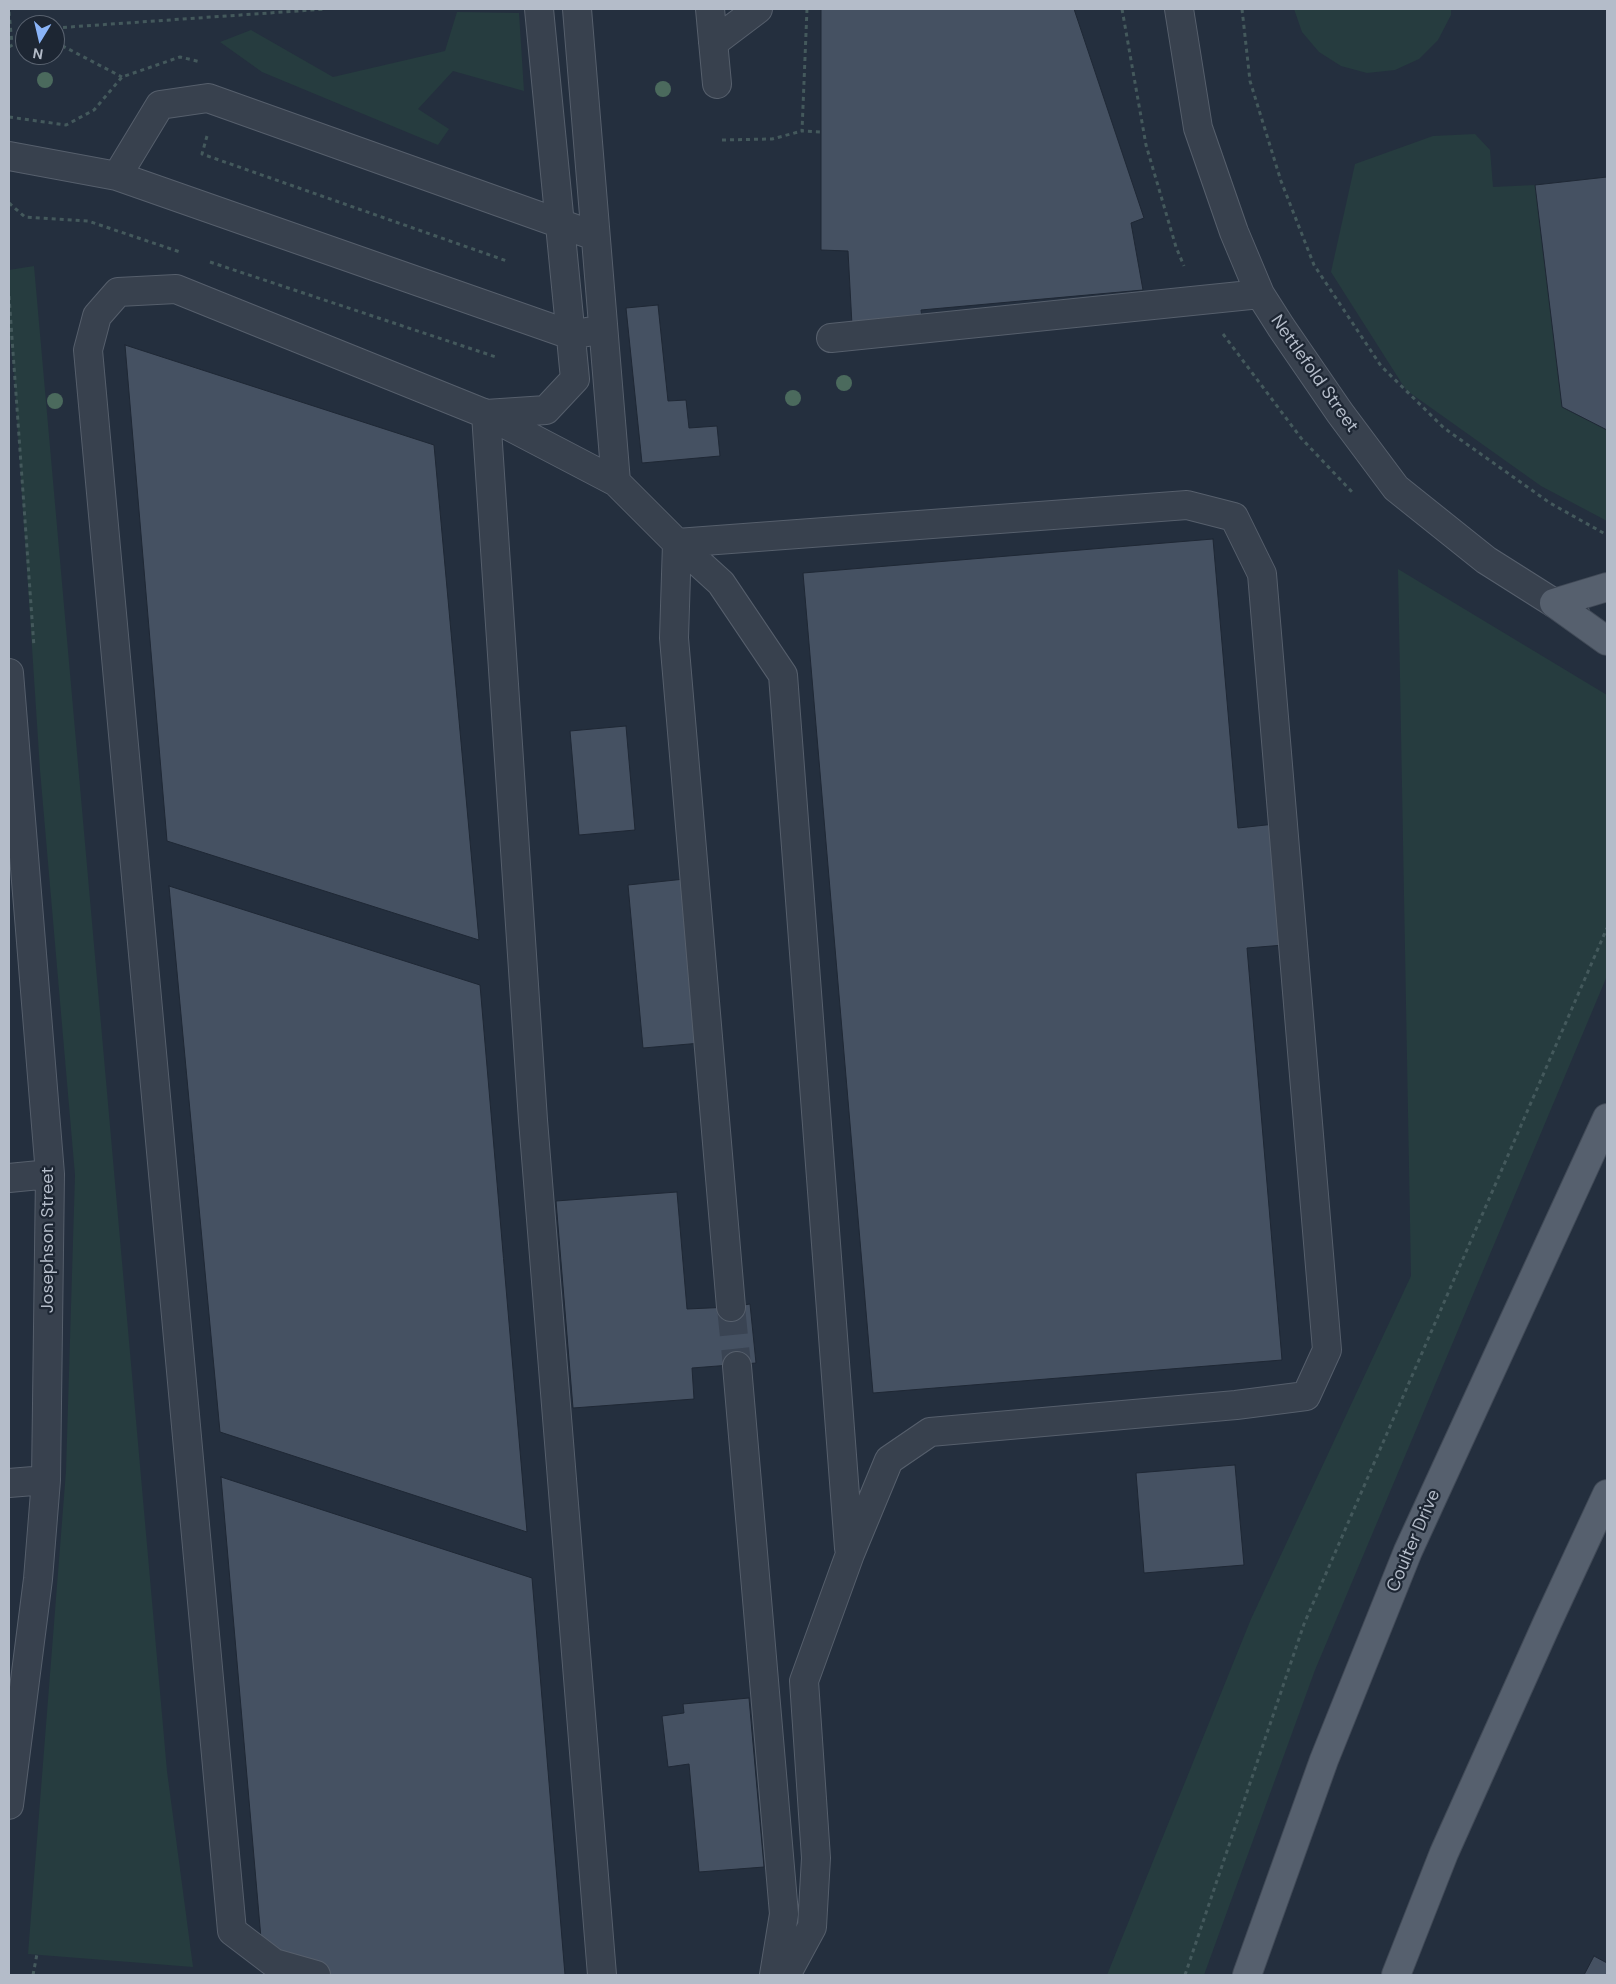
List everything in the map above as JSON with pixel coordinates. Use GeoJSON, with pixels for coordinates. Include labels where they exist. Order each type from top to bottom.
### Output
{"type":"FeatureCollection","features":[{"type":"Feature","properties":{"kind":"main road"},"geometry":{"type":"LineString","coordinates":[[1554,603],[1607,587]]}},
{"type":"Feature","properties":{"kind":"main road"},"geometry":{"type":"LineString","coordinates":[[1554,603],[1607,641]]}},
{"type":"Feature","properties":{"kind":"main road","name":"Coulter Drive"},"geometry":{"type":"LineString","coordinates":[[1247,1975],[1324,1760],[1408,1550],[1607,1118]]}},
{"type":"Feature","properties":{"kind":"main road"},"geometry":{"type":"LineString","coordinates":[[1396,1975],[1444,1853],[1607,1494]]}},
{"type":"Feature","properties":{"kind":"street"},"geometry":{"type":"LineString","coordinates":[[486,414],[546,410],[575,379],[539,9]]}},
{"type":"Feature","properties":{"kind":"street"},"geometry":{"type":"LineString","coordinates":[[577,9],[616,482]]}},
{"type":"Feature","properties":{"kind":"street"},"geometry":{"type":"LineString","coordinates":[[710,9],[717,84]]}},
{"type":"Feature","properties":{"kind":"street"},"geometry":{"type":"LineString","coordinates":[[713,43],[758,9]]}},
{"type":"Feature","properties":{"kind":"street","name":"Nettlefold Street"},"geometry":{"type":"LineString","coordinates":[[1179,9],[1198,128],[1234,232],[1260,294],[1334,405],[1396,488],[1486,560],[1554,603],[1607,628]]}},
{"type":"Feature","properties":{"kind":"street"},"geometry":{"type":"LineString","coordinates":[[118,176],[160,105],[208,98],[595,236]]}},
{"type":"Feature","properties":{"kind":"street"},"geometry":{"type":"LineString","coordinates":[[9,156],[118,176],[571,335],[603,329]]}},
{"type":"Feature","properties":{"kind":"street"},"geometry":{"type":"LineString","coordinates":[[316,1975],[274,1963],[232,1931],[88,350],[98,316],[118,292],[176,289],[486,414],[616,482],[721,583],[783,675],[850,1554]]}},
{"type":"Feature","properties":{"kind":"street"},"geometry":{"type":"LineString","coordinates":[[830,338],[1260,294]]}},
{"type":"Feature","properties":{"kind":"street"},"geometry":{"type":"LineString","coordinates":[[486,414],[533,1120],[602,1975]]}},
{"type":"Feature","properties":{"kind":"street"},"geometry":{"type":"LineString","coordinates":[[678,543],[1187,505],[1234,517],[1262,574],[1327,1350],[1306,1396],[1236,1405],[930,1432],[889,1460],[850,1554],[804,1681],[816,1858],[812,1927],[786,1975]]}},
{"type":"Feature","properties":{"kind":"street"},"geometry":{"type":"LineString","coordinates":[[678,543],[674,638],[732,1307]]}},
{"type":"Feature","properties":{"kind":"street","name":"Josephson Street"},"geometry":{"type":"LineString","coordinates":[[9,673],[13,779],[50,1174],[46,1480],[38,1579],[9,1805]]}},
{"type":"Feature","properties":{"kind":"street"},"geometry":{"type":"LineString","coordinates":[[9,1178],[50,1174]]}},
{"type":"Feature","properties":{"kind":"street"},"geometry":{"type":"LineString","coordinates":[[737,1366],[784,1914],[774,1975]]}},
{"type":"Feature","properties":{"kind":"street"},"geometry":{"type":"LineString","coordinates":[[9,1483],[46,1480]]}},
{"type":"Feature","properties":{"kind":"path"},"geometry":{"type":"LineString","coordinates":[[65,27],[326,9]]}},
{"type":"Feature","properties":{"kind":"path"},"geometry":{"type":"LineString","coordinates":[[802,131],[807,9]]}},
{"type":"Feature","properties":{"kind":"path"},"geometry":{"type":"LineString","coordinates":[[1242,9],[1250,80],[1281,180],[1314,265],[1382,366],[1444,428],[1550,503],[1607,535]]}},
{"type":"Feature","properties":{"kind":"path"},"geometry":{"type":"LineString","coordinates":[[9,12],[10,45]]}},
{"type":"Feature","properties":{"kind":"path"},"geometry":{"type":"LineString","coordinates":[[65,47],[122,77]]}},
{"type":"Feature","properties":{"kind":"path"},"geometry":{"type":"LineString","coordinates":[[9,117],[66,125],[94,110],[122,77],[180,57],[208,64]]}},
{"type":"Feature","properties":{"kind":"path"},"geometry":{"type":"LineString","coordinates":[[722,140],[772,139],[802,131],[821,132]]}},
{"type":"Feature","properties":{"kind":"path"},"geometry":{"type":"LineString","coordinates":[[202,154],[507,261]]}},
{"type":"Feature","properties":{"kind":"path"},"geometry":{"type":"LineString","coordinates":[[9,203],[25,217],[88,221],[181,252]]}},
{"type":"Feature","properties":{"kind":"path"},"geometry":{"type":"LineString","coordinates":[[208,261],[496,358]]}},
{"type":"Feature","properties":{"kind":"path"},"geometry":{"type":"LineString","coordinates":[[9,296],[34,653]]}},
{"type":"Feature","properties":{"kind":"path"},"geometry":{"type":"LineString","coordinates":[[1185,1975],[1304,1624],[1607,928]]}},
{"type":"Feature","properties":{"kind":"path"},"geometry":{"type":"LineString","coordinates":[[33,1975],[37,1954]]}},
{"type":"Feature","properties":{"kind":"green space"},"geometry":{"type":"Polygon","coordinates":[[[1294,9],[1451,9],[1451,15],[1438,40],[1419,59],[1395,70],[1367,73],[1341,66],[1319,52],[1302,32],[1294,9]]]}},
{"type":"Feature","properties":{"kind":"green space"},"geometry":{"type":"Polygon","coordinates":[[[457,12],[519,13],[524,91],[453,71],[418,109],[449,129],[438,145],[262,72],[220,42],[251,30],[333,77],[445,51],[457,12]]]}},
{"type":"Feature","properties":{"kind":"green space"},"geometry":{"type":"Polygon","coordinates":[[[1475,134],[1490,150],[1493,187],[1535,185],[1562,407],[1607,430],[1607,521],[1541,486],[1406,390],[1331,272],[1355,164],[1433,136],[1475,134]]]}},
{"type":"Feature","properties":{"kind":"green space"},"geometry":{"type":"Polygon","coordinates":[[[34,266],[167,1771],[193,1967],[28,1954],[66,1471],[75,1175],[40,770],[14,371],[9,330],[9,270],[34,266]]]}},
{"type":"Feature","properties":{"kind":"green space"},"geometry":{"type":"Polygon","coordinates":[[[1398,569],[1607,695],[1607,976],[1315,1670],[1204,1975],[1107,1975],[1251,1619],[1411,1276],[1398,569]]]}},
{"type":"Feature","properties":{"kind":"building"},"geometry":{"type":"Polygon","coordinates":[[[821,9],[1074,9],[1144,218],[1131,223],[1143,290],[921,310],[922,318],[852,325],[848,251],[821,250],[821,9]]]}},
{"type":"Feature","properties":{"kind":"building"},"geometry":{"type":"Polygon","coordinates":[[[1607,177],[1607,430],[1562,407],[1535,185],[1607,177]]]}},
{"type":"Feature","properties":{"kind":"building"},"geometry":{"type":"Polygon","coordinates":[[[658,305],[668,401],[686,400],[689,428],[717,426],[720,456],[642,463],[626,308],[658,305]]]}},
{"type":"Feature","properties":{"kind":"building"},"geometry":{"type":"Polygon","coordinates":[[[125,345],[434,445],[479,940],[167,841],[125,345]]]}},
{"type":"Feature","properties":{"kind":"building"},"geometry":{"type":"Polygon","coordinates":[[[1213,539],[1238,828],[1275,824],[1284,945],[1247,948],[1282,1360],[873,1393],[803,573],[1213,539]]]}},
{"type":"Feature","properties":{"kind":"building"},"geometry":{"type":"Polygon","coordinates":[[[626,726],[635,830],[579,835],[570,731],[626,726]]]}},
{"type":"Feature","properties":{"kind":"building"},"geometry":{"type":"Polygon","coordinates":[[[685,879],[701,1043],[643,1048],[628,885],[685,879]]]}},
{"type":"Feature","properties":{"kind":"building"},"geometry":{"type":"Polygon","coordinates":[[[169,886],[480,985],[527,1532],[220,1432],[169,886]]]}},
{"type":"Feature","properties":{"kind":"building"},"geometry":{"type":"Polygon","coordinates":[[[677,1192],[687,1309],[750,1304],[756,1363],[692,1368],[694,1399],[573,1408],[556,1201],[677,1192]]]}},
{"type":"Feature","properties":{"kind":"building"},"geometry":{"type":"Polygon","coordinates":[[[1235,1465],[1244,1565],[1144,1573],[1136,1473],[1235,1465]]]}},
{"type":"Feature","properties":{"kind":"building"},"geometry":{"type":"Polygon","coordinates":[[[221,1477],[532,1578],[565,1975],[271,1975],[264,1973],[221,1477]]]}},
{"type":"Feature","properties":{"kind":"building"},"geometry":{"type":"Polygon","coordinates":[[[749,1698],[764,1867],[699,1872],[689,1764],[668,1767],[662,1716],[684,1713],[683,1704],[749,1698]]]}},
{"type":"Feature","properties":{"kind":"building"},"geometry":{"type":"Polygon","coordinates":[[[1594,1956],[1607,1963],[1607,1975],[1584,1975],[1594,1956]]]}},
{"type":"Feature","properties":{"kind":"tunnel"},"geometry":{"type":"LineString","coordinates":[[731,1307],[737,1366]]}}]}
